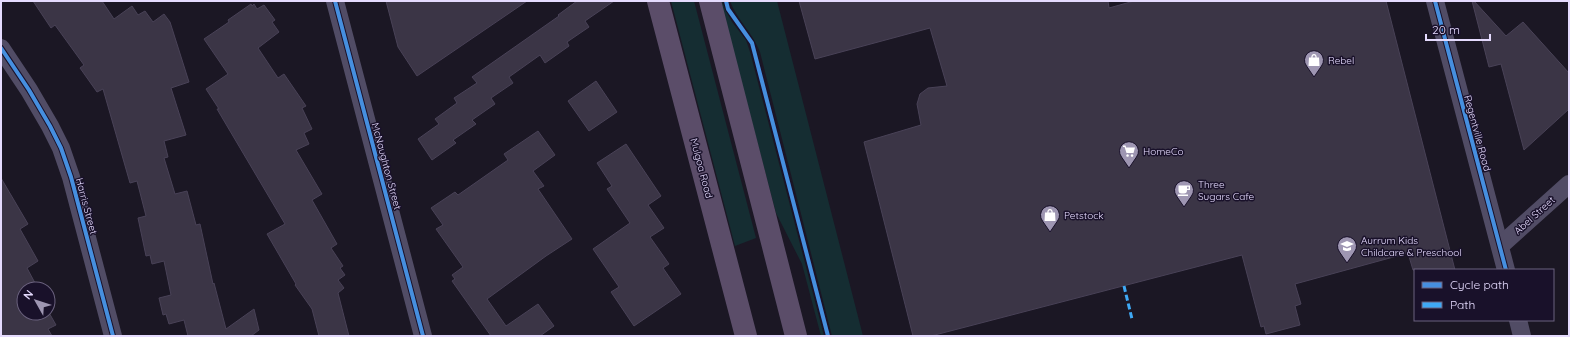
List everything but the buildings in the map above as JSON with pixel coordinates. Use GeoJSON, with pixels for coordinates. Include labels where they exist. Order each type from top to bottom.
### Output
{"type":"FeatureCollection","features":[{"type":"Feature","properties":{"kind":"main road","name":"Mulgoa Road"},"geometry":{"type":"LineString","coordinates":[[658,1],[746,336]]}},
{"type":"Feature","properties":{"kind":"main road"},"geometry":{"type":"LineString","coordinates":[[710,1],[796,336]]}},
{"type":"Feature","properties":{"kind":"street","name":"McNaughton Street"},"geometry":{"type":"LineString","coordinates":[[334,1],[423,336]]}},
{"type":"Feature","properties":{"kind":"street","name":"Regentville Road"},"geometry":{"type":"LineString","coordinates":[[1435,1],[1506,269]]}},
{"type":"Feature","properties":{"kind":"street","name":"Harris Street"},"geometry":{"type":"LineString","coordinates":[[1,48],[29,90],[61,148],[71,177],[113,336]]}},
{"type":"Feature","properties":{"kind":"street","name":"Abel Street"},"geometry":{"type":"LineString","coordinates":[[1500,246],[1569,184]]}},
{"type":"Feature","properties":{"kind":"street"},"geometry":{"type":"LineString","coordinates":[[1518,321],[1522,336]]}},
{"type":"Feature","properties":{"kind":"green space"},"geometry":{"type":"Polygon","coordinates":[[[671,1],[694,1],[756,238],[735,246],[671,1]]]}},
{"type":"Feature","properties":{"kind":"green space"},"geometry":{"type":"Polygon","coordinates":[[[720,1],[722,1],[732,22],[746,40],[750,52],[824,336],[821,336],[802,264],[776,213],[720,1]]]}},
{"type":"Feature","properties":{"kind":"green space"},"geometry":{"type":"Polygon","coordinates":[[[730,1],[777,1],[863,336],[832,336],[760,52],[730,1]]]}},
{"type":"Feature","properties":{"kind":"marked path"},"geometry":{"type":"LineString","coordinates":[[1124,286],[1132,319]]}},
{"type":"Feature","properties":{"kind":"cycle path"},"geometry":{"type":"LineString","coordinates":[[335,1],[423,336]]}},
{"type":"Feature","properties":{"kind":"cycle path"},"geometry":{"type":"LineString","coordinates":[[726,1],[728,9],[752,43],[828,336]]}},
{"type":"Feature","properties":{"kind":"cycle path"},"geometry":{"type":"LineString","coordinates":[[1435,1],[1506,269]]}},
{"type":"Feature","properties":{"kind":"cycle path"},"geometry":{"type":"LineString","coordinates":[[1,48],[29,90],[61,148],[71,177],[113,336]]}},
{"type":"Feature","properties":{"kind":"place","name":"Rebel"},"geometry":{"type":"Point","coordinates":[1314,77]}},
{"type":"Feature","properties":{"kind":"place","name":"HomeCo"},"geometry":{"type":"Point","coordinates":[1129,168]}},
{"type":"Feature","properties":{"kind":"place","name":"Three Sugars Cafe"},"geometry":{"type":"Point","coordinates":[1184,207]}},
{"type":"Feature","properties":{"kind":"place","name":"Petstock"},"geometry":{"type":"Point","coordinates":[1050,232]}},
{"type":"Feature","properties":{"kind":"place","name":"Aurrum Kids Childcare & Preschool"},"geometry":{"type":"Point","coordinates":[1347,263]}}]}
